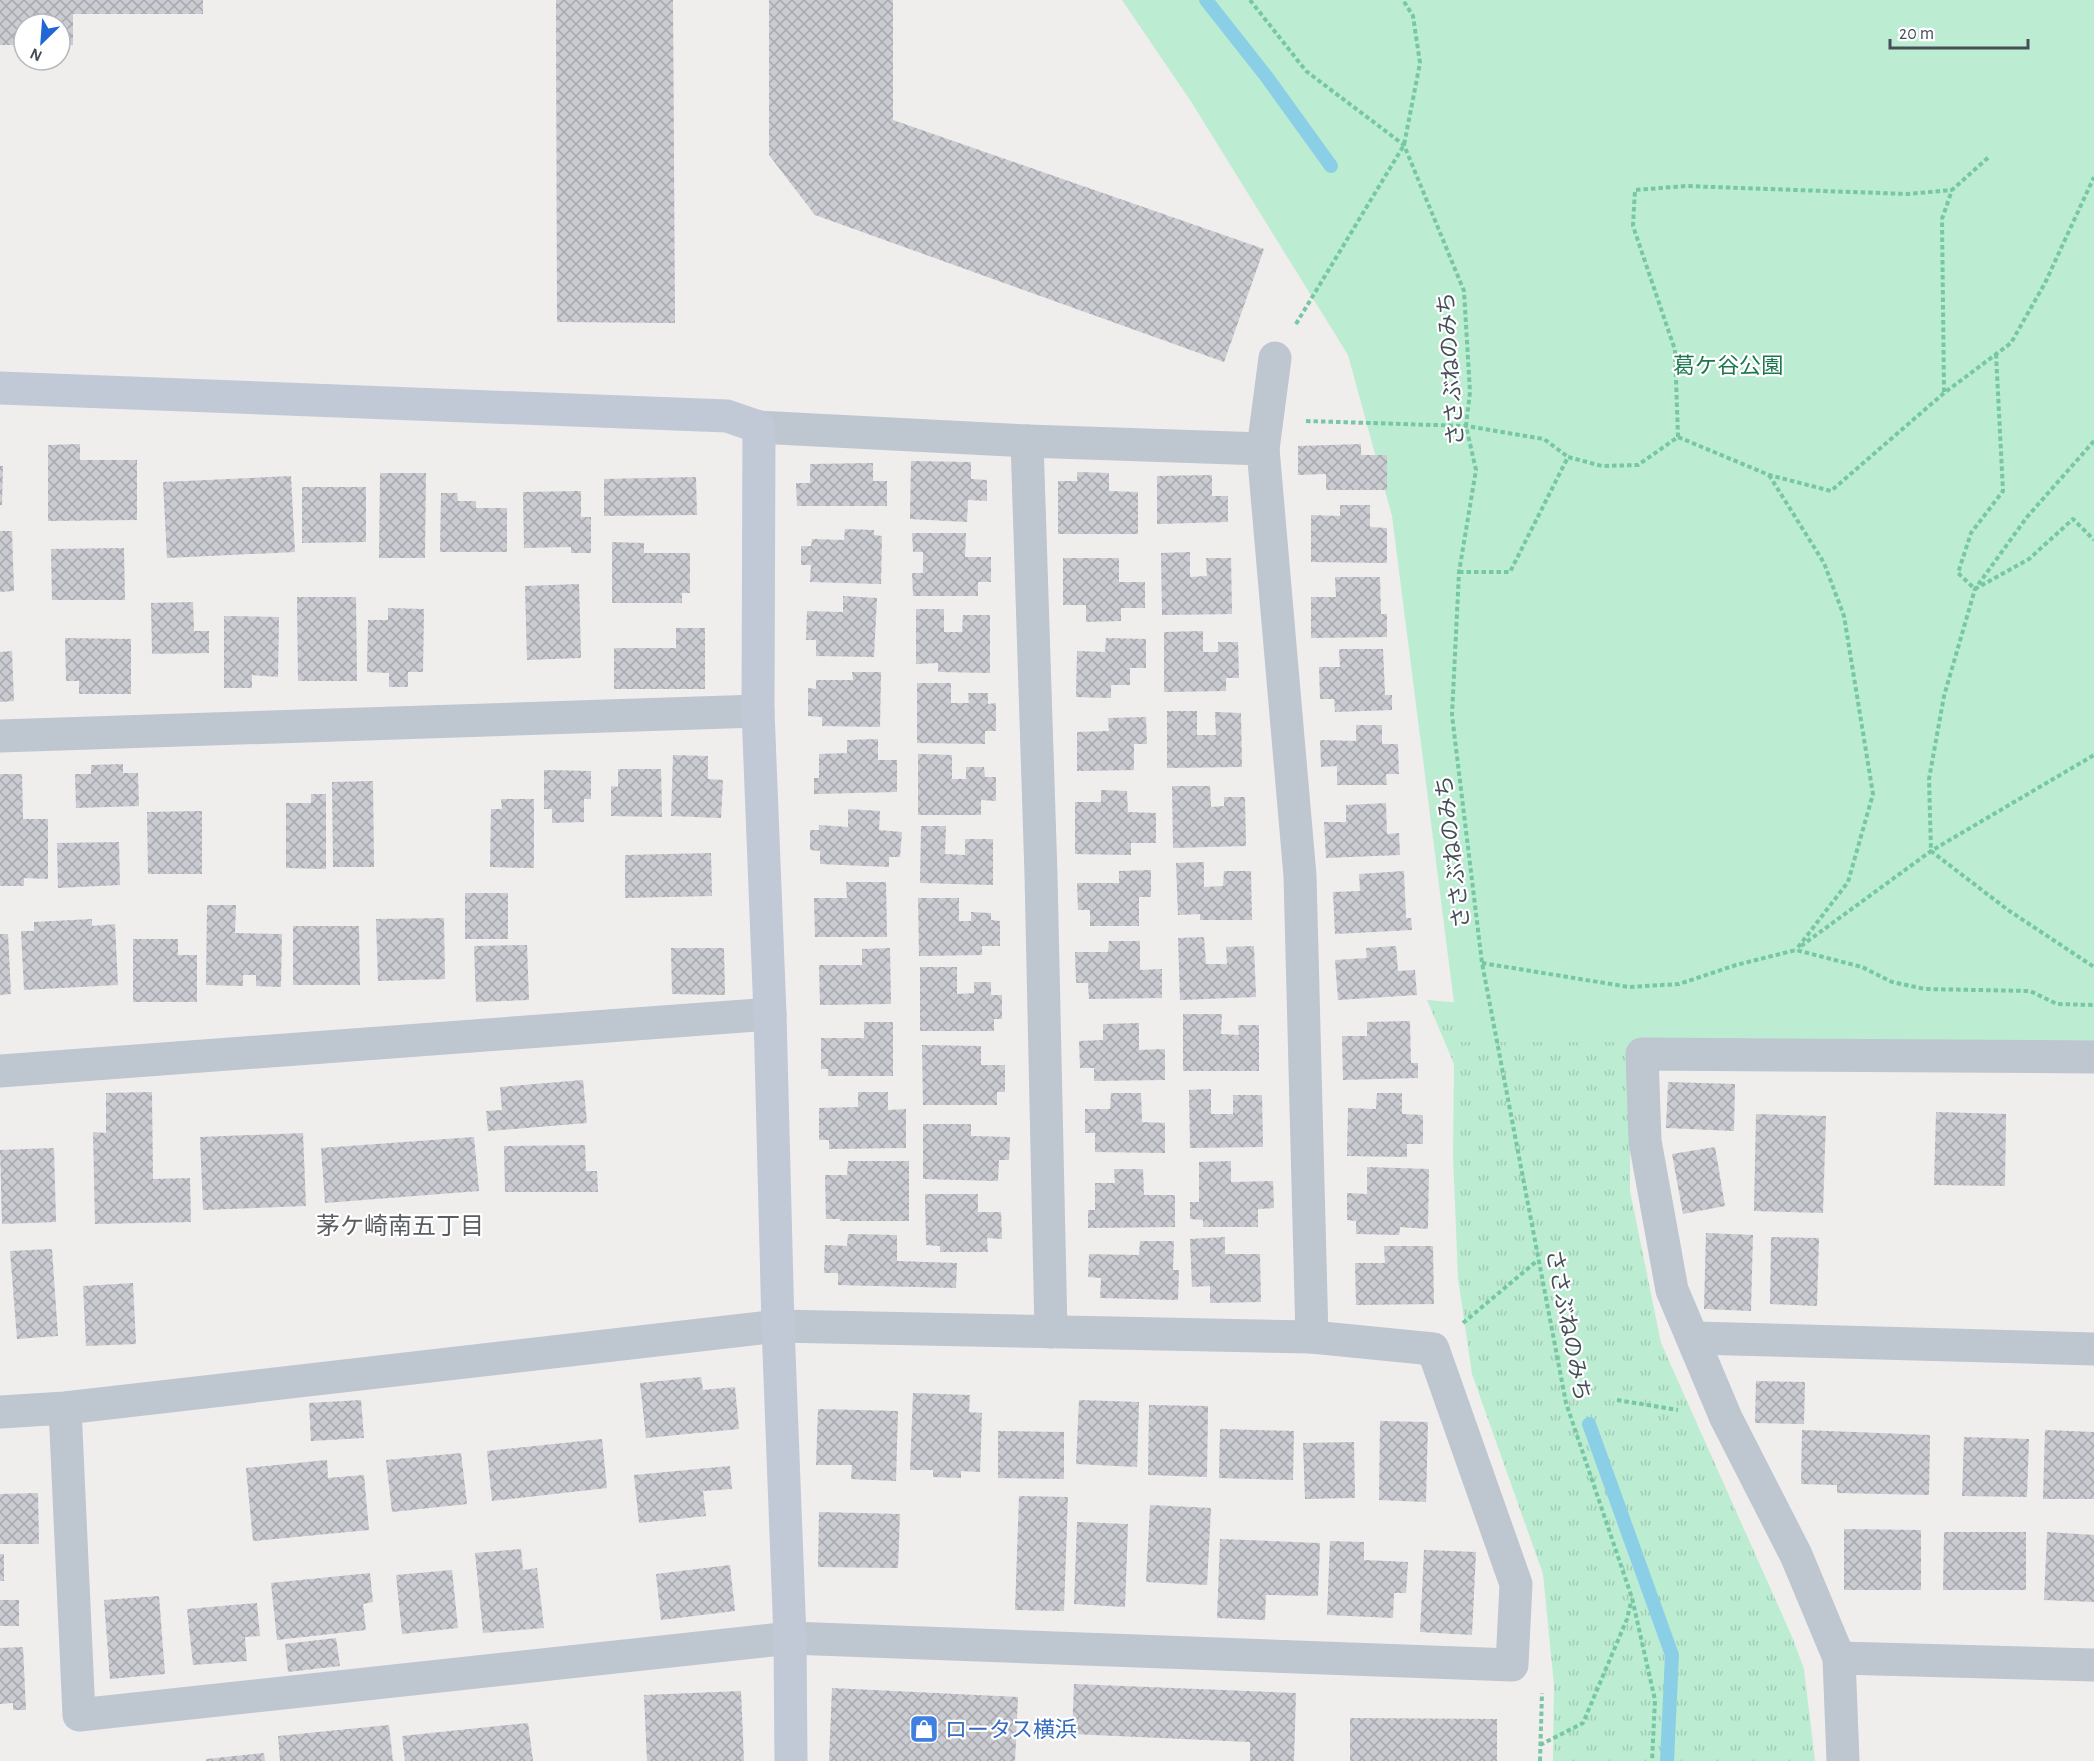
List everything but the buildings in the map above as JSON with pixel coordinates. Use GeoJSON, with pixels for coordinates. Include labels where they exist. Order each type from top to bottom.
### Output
{"type":"FeatureCollection","features":[{"type":"Feature","properties":{"kind":"street"},"geometry":{"type":"LineString","coordinates":[[1275,358],[1263,449],[1300,876],[1312,1337]]}},
{"type":"Feature","properties":{"kind":"street"},"geometry":{"type":"LineString","coordinates":[[0,388],[727,416],[759,427],[1026,441],[1263,449]]}},
{"type":"Feature","properties":{"kind":"street"},"geometry":{"type":"LineString","coordinates":[[759,427],[758,711],[790,1638],[791,1761]]}},
{"type":"Feature","properties":{"kind":"street"},"geometry":{"type":"LineString","coordinates":[[1026,441],[1041,863],[1051,1332]]}},
{"type":"Feature","properties":{"kind":"street"},"geometry":{"type":"LineString","coordinates":[[0,736],[758,711]]}},
{"type":"Feature","properties":{"kind":"street"},"geometry":{"type":"LineString","coordinates":[[0,1071],[770,1014]]}},
{"type":"Feature","properties":{"kind":"street"},"geometry":{"type":"LineString","coordinates":[[1843,1761],[1839,1658],[1797,1555],[1726,1418],[1672,1290],[1645,1141],[1642,1054],[2094,1058]]}},
{"type":"Feature","properties":{"kind":"street"},"geometry":{"type":"LineString","coordinates":[[0,1412],[65,1408],[778,1326],[1312,1337],[1433,1349],[1516,1584],[1512,1665],[790,1638],[79,1715],[65,1408]]}},
{"type":"Feature","properties":{"kind":"street"},"geometry":{"type":"LineString","coordinates":[[1694,1338],[2094,1349]]}},
{"type":"Feature","properties":{"kind":"street"},"geometry":{"type":"LineString","coordinates":[[1839,1658],[2094,1665]]}},
{"type":"Feature","properties":{"kind":"path"},"geometry":{"type":"LineString","coordinates":[[1250,0],[1306,71],[1404,145]]}},
{"type":"Feature","properties":{"kind":"path"},"geometry":{"type":"LineString","coordinates":[[1275,358],[1404,145],[1420,63],[1413,16],[1402,0]]}},
{"type":"Feature","properties":{"kind":"path","name":"ささぶねのみち"},"geometry":{"type":"LineString","coordinates":[[1404,145],[1464,291],[1470,392],[1466,426],[1476,470],[1459,572],[1452,715],[1482,963],[1566,1403],[1632,1598],[1655,1700],[1652,1761]]}},
{"type":"Feature","properties":{"kind":"path"},"geometry":{"type":"LineString","coordinates":[[1944,393],[1942,219],[1952,190],[1990,156]]}},
{"type":"Feature","properties":{"kind":"path"},"geometry":{"type":"LineString","coordinates":[[1678,437],[1769,475],[1831,491],[1944,393],[2011,343],[2044,284],[2094,177]]}},
{"type":"Feature","properties":{"kind":"path"},"geometry":{"type":"LineString","coordinates":[[1678,437],[1675,350],[1633,226],[1635,190],[1686,186],[1907,194],[1952,190]]}},
{"type":"Feature","properties":{"kind":"path"},"geometry":{"type":"LineString","coordinates":[[1975,589],[1958,573],[1971,533],[2003,491],[1996,354]]}},
{"type":"Feature","properties":{"kind":"path"},"geometry":{"type":"LineString","coordinates":[[1263,449],[1303,421],[1466,426],[1544,438],[1568,457],[1602,465],[1638,465],[1678,437]]}},
{"type":"Feature","properties":{"kind":"path"},"geometry":{"type":"LineString","coordinates":[[1931,851],[1929,779],[1944,696],[1975,589],[2027,517],[2094,441]]}},
{"type":"Feature","properties":{"kind":"path"},"geometry":{"type":"LineString","coordinates":[[1459,572],[1510,572],[1568,457]]}},
{"type":"Feature","properties":{"kind":"path"},"geometry":{"type":"LineString","coordinates":[[1769,475],[1824,563],[1844,616],[1873,794],[1848,882],[1796,950]]}},
{"type":"Feature","properties":{"kind":"path"},"geometry":{"type":"LineString","coordinates":[[1975,589],[2029,560],[2073,519],[2094,540]]}},
{"type":"Feature","properties":{"kind":"path"},"geometry":{"type":"LineString","coordinates":[[1482,963],[1629,987],[1679,984],[1736,965],[1796,950],[1931,851],[2094,755]]}},
{"type":"Feature","properties":{"kind":"path"},"geometry":{"type":"LineString","coordinates":[[1931,851],[2007,910],[2094,967]]}},
{"type":"Feature","properties":{"kind":"path"},"geometry":{"type":"LineString","coordinates":[[1796,950],[1862,967],[1892,982],[1925,988],[2030,992],[2057,1004],[2094,1005]]}},
{"type":"Feature","properties":{"kind":"path"},"geometry":{"type":"LineString","coordinates":[[1433,1349],[1539,1260]]}},
{"type":"Feature","properties":{"kind":"path"},"geometry":{"type":"LineString","coordinates":[[1617,1400],[1726,1418]]}},
{"type":"Feature","properties":{"kind":"path"},"geometry":{"type":"LineString","coordinates":[[1540,1745],[1583,1723],[1627,1619],[1632,1598]]}},
{"type":"Feature","properties":{"kind":"path"},"geometry":{"type":"LineString","coordinates":[[1512,1665],[1542,1690],[1540,1761]]}},
{"type":"Feature","properties":{"kind":"green space","name":"葛ケ谷公園"},"geometry":{"type":"Polygon","coordinates":[[[1122,0],[2094,0],[2094,1043],[1459,1042],[1392,516],[1348,355],[1190,100],[1122,0]]]}},
{"type":"Feature","properties":{"kind":"green space"},"geometry":{"type":"Polygon","coordinates":[[[1427,1000],[1630,1017],[1630,1191],[1661,1343],[1793,1639],[1804,1669],[1815,1761],[1553,1761],[1554,1685],[1543,1574],[1472,1374],[1458,1278],[1453,1156],[1454,1064],[1427,1000]]]}},
{"type":"Feature","properties":{"kind":"waterway"},"geometry":{"type":"LineString","coordinates":[[1206,0],[1266,76],[1331,166]]}},
{"type":"Feature","properties":{"kind":"waterway"},"geometry":{"type":"LineString","coordinates":[[1589,1424],[1672,1655],[1667,1761]]}},
{"type":"Feature","properties":{"kind":"place","name":"ロータス横浜"},"geometry":{"type":"Point","coordinates":[924,1729]}},
{"type":"Feature","properties":{"kind":"district","name":"茅ケ崎南五丁目"},"geometry":{"type":"Point","coordinates":[400,1226]}}]}
